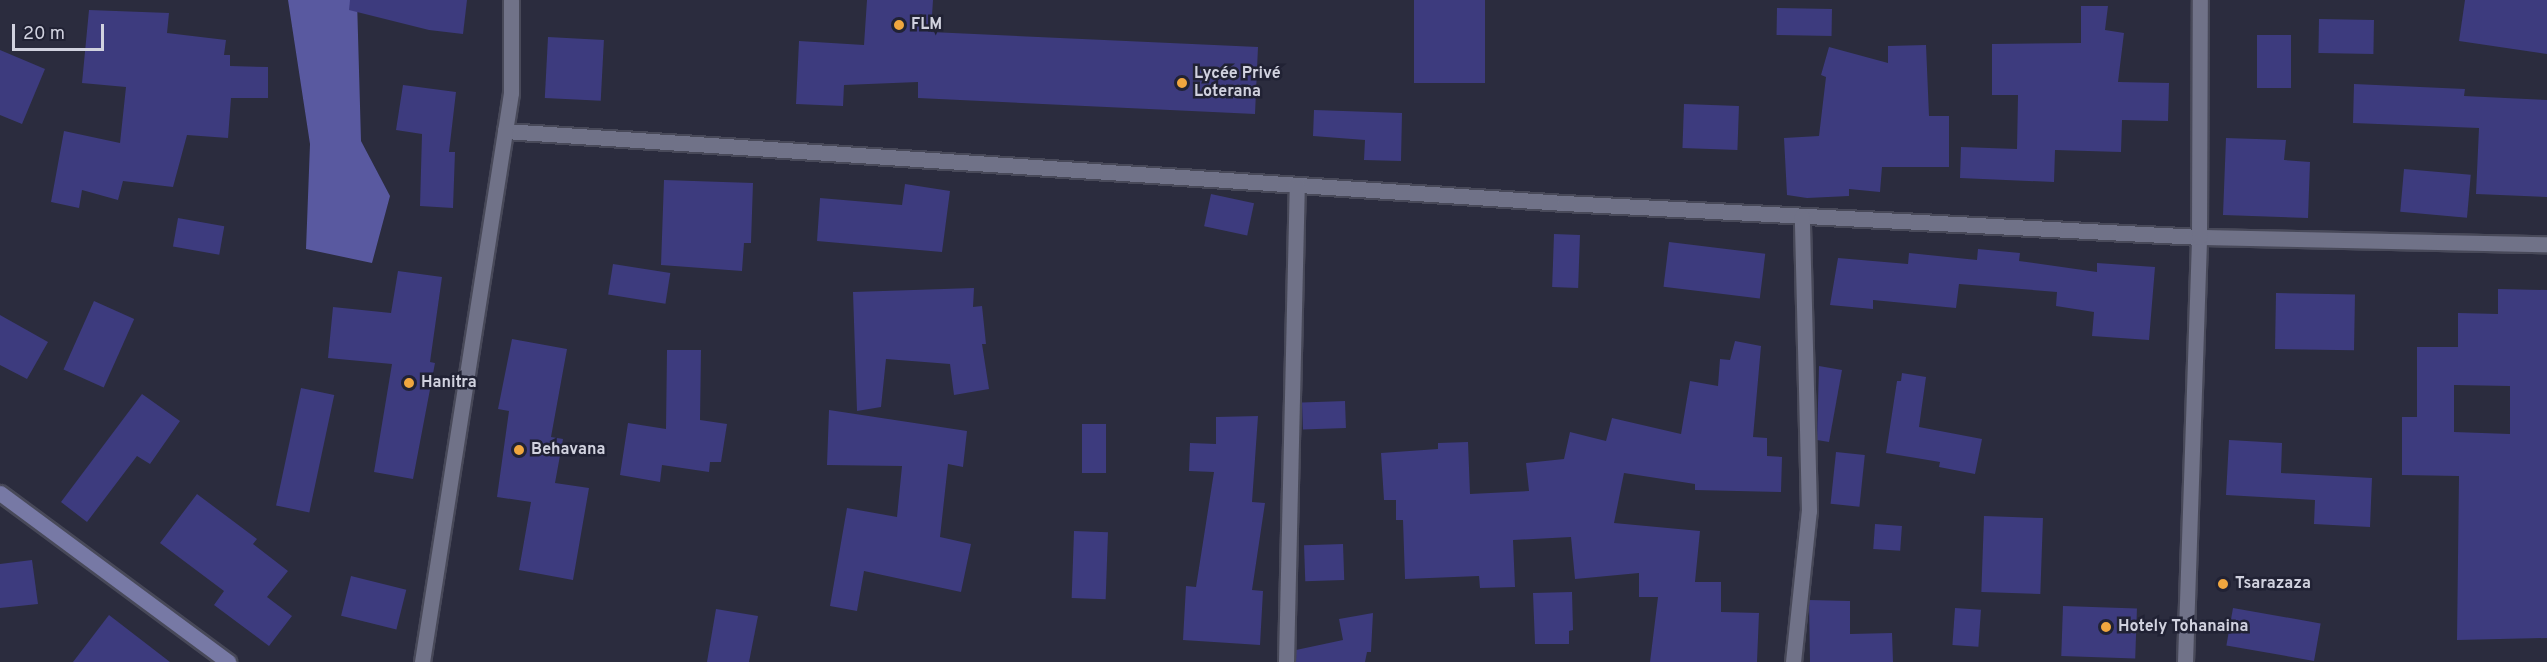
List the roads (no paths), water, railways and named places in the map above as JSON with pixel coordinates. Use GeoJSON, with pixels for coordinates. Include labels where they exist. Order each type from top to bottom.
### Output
{"type":"FeatureCollection","features":[{"type":"Feature","properties":{"kind":"main road"},"geometry":{"type":"LineString","coordinates":[[0,493],[228,662]]}},
{"type":"Feature","properties":{"kind":"street"},"geometry":{"type":"LineString","coordinates":[[422,662],[511,93],[511,0]]}},
{"type":"Feature","properties":{"kind":"street"},"geometry":{"type":"LineString","coordinates":[[2185,662],[2199,237],[2200,0]]}},
{"type":"Feature","properties":{"kind":"street"},"geometry":{"type":"LineString","coordinates":[[505,131],[1297,185],[1802,216],[2199,237],[2547,244]]}},
{"type":"Feature","properties":{"kind":"street"},"geometry":{"type":"LineString","coordinates":[[1286,662],[1297,185]]}},
{"type":"Feature","properties":{"kind":"street"},"geometry":{"type":"LineString","coordinates":[[1793,662],[1809,511],[1802,216]]}},
{"type":"Feature","properties":{"kind":"place","name":"FLM"},"geometry":{"type":"Point","coordinates":[899,25]}},
{"type":"Feature","properties":{"kind":"place","name":"Lycée Privé Loterana"},"geometry":{"type":"Point","coordinates":[1182,83]}},
{"type":"Feature","properties":{"kind":"place","name":"Hanitra"},"geometry":{"type":"Point","coordinates":[409,383]}},
{"type":"Feature","properties":{"kind":"place","name":"Behavana"},"geometry":{"type":"Point","coordinates":[519,450]}},
{"type":"Feature","properties":{"kind":"place","name":"Tsarazaza"},"geometry":{"type":"Point","coordinates":[2223,584]}},
{"type":"Feature","properties":{"kind":"place","name":"Hotely Tohanaina"},"geometry":{"type":"Point","coordinates":[2106,627]}}]}
